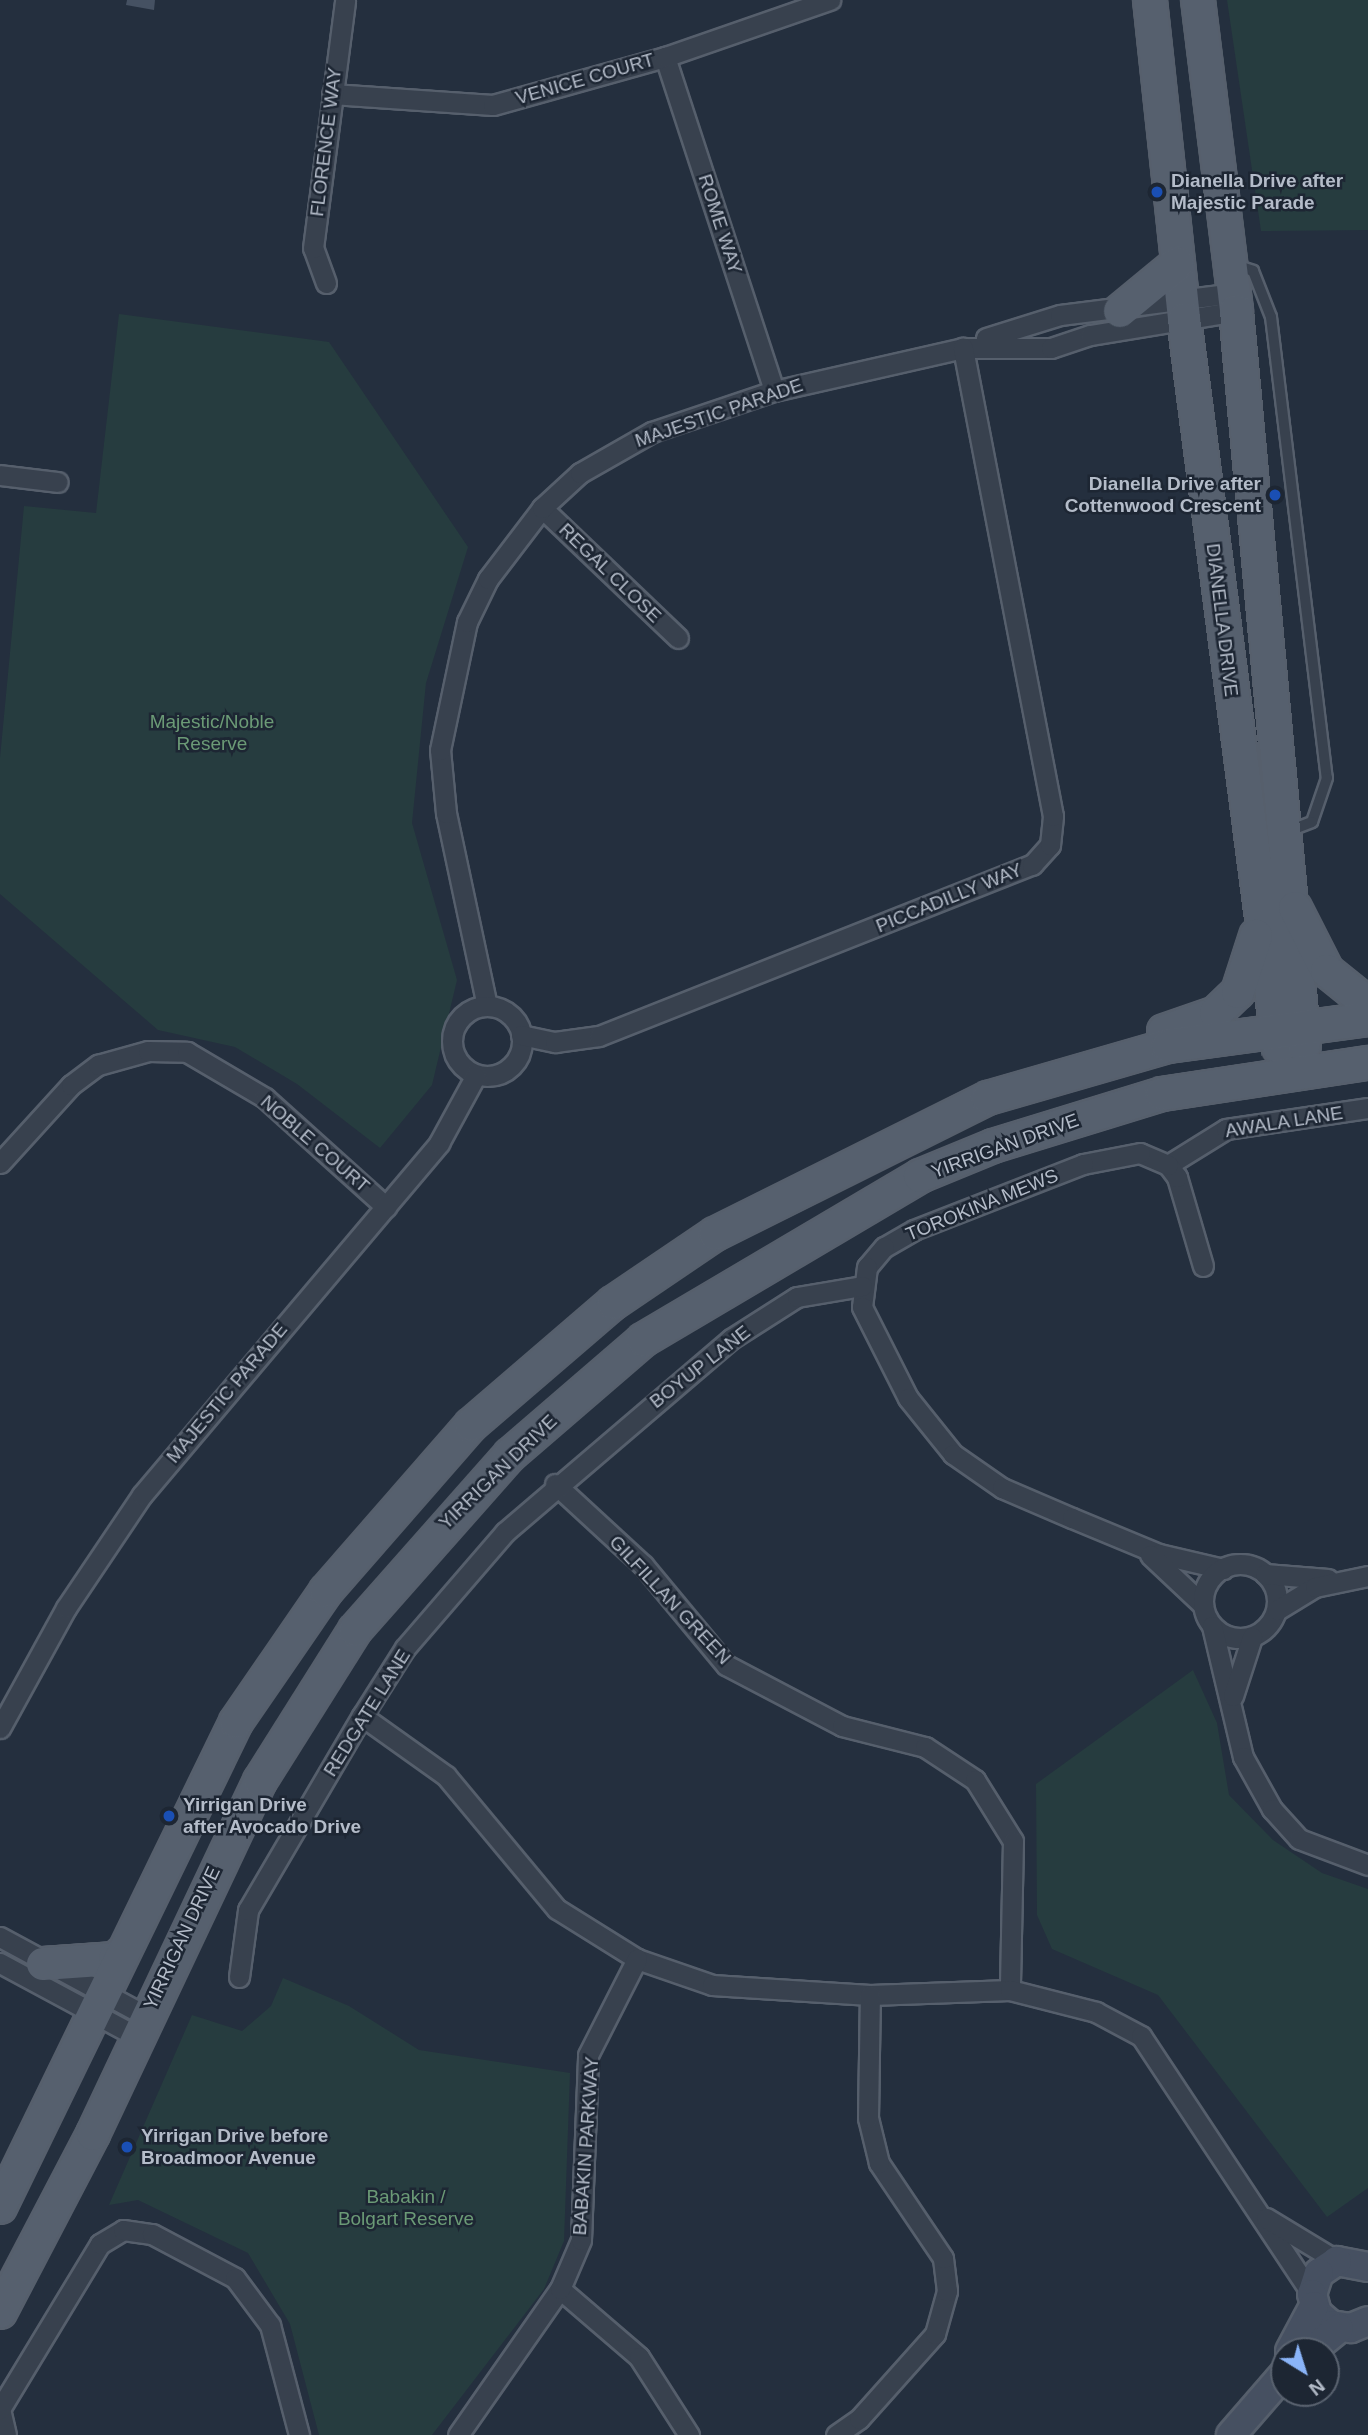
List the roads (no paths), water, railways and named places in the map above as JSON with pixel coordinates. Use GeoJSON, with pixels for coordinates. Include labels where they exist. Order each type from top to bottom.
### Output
{"type":"FeatureCollection","features":[{"type":"Feature","properties":{"kind":"main road","name":"DIANELLA DRIVE"},"geometry":{"type":"LineString","coordinates":[[1150,0],[1183,310],[1259,906],[1288,1027],[1295,1071]]}},
{"type":"Feature","properties":{"kind":"main road","name":"DIANELLA DRIVE"},"geometry":{"type":"LineString","coordinates":[[1198,0],[1234,290],[1291,901],[1288,1027]]}},
{"type":"Feature","properties":{"kind":"main road"},"geometry":{"type":"LineString","coordinates":[[1120,311],[1178,263]]}},
{"type":"Feature","properties":{"kind":"main road"},"geometry":{"type":"LineString","coordinates":[[1291,901],[1327,971],[1368,1004]]}},
{"type":"Feature","properties":{"kind":"main road"},"geometry":{"type":"LineString","coordinates":[[0,2207],[194,1802],[269,1669],[387,1514],[471,1425],[613,1303],[715,1234],[988,1098],[1034,1068],[1216,1013],[1251,966],[1259,906]]}},
{"type":"Feature","properties":{"kind":"main road"},"geometry":{"type":"LineString","coordinates":[[988,1098],[1096,1062],[1288,1027],[1368,1019]]}},
{"type":"Feature","properties":{"kind":"main road","name":"YIRRIGAN DRIVE"},"geometry":{"type":"LineString","coordinates":[[0,2312],[260,1781],[355,1630],[510,1455],[643,1340],[920,1176],[993,1146],[1162,1094],[1295,1071],[1368,1063]]}},
{"type":"Feature","properties":{"kind":"main road"},"geometry":{"type":"LineString","coordinates":[[43,1964],[116,1959],[123,1952]]}},
{"type":"Feature","properties":{"kind":"street","name":"FLORENCE WAY"},"geometry":{"type":"LineString","coordinates":[[326,283],[313,247],[345,0]]}},
{"type":"Feature","properties":{"kind":"street","name":"VENICE COURT"},"geometry":{"type":"LineString","coordinates":[[332,94],[493,105],[665,57],[830,0]]}},
{"type":"Feature","properties":{"kind":"street","name":"ROME WAY"},"geometry":{"type":"LineString","coordinates":[[665,57],[774,391]]}},
{"type":"Feature","properties":{"kind":"street","name":"MAJESTIC PARADE"},"geometry":{"type":"LineString","coordinates":[[972,346],[1051,348],[1183,310],[1234,290]]}},
{"type":"Feature","properties":{"kind":"street","name":"MAJESTIC PARADE"},"geometry":{"type":"LineString","coordinates":[[487,1006],[446,813],[440,750],[467,622],[488,579],[542,508],[580,473],[652,432],[774,391],[972,346],[1046,318],[1120,311],[1183,310]]}},
{"type":"Feature","properties":{"kind":"street","name":"PICCADILLY WAY"},"geometry":{"type":"LineString","coordinates":[[522,1035],[555,1042],[599,1036],[1032,865],[1050,845],[1054,816],[972,346]]}},
{"type":"Feature","properties":{"kind":"street"},"geometry":{"type":"LineString","coordinates":[[0,475],[58,482]]}},
{"type":"Feature","properties":{"kind":"street","name":"REGAL CLOSE"},"geometry":{"type":"LineString","coordinates":[[542,508],[678,638]]}},
{"type":"Feature","properties":{"kind":"street"},"geometry":{"type":"LineString","coordinates":[[487,1006],[506,1011],[522,1035],[510,1067],[476,1074],[456,1058],[452,1040],[462,1016],[487,1006]]}},
{"type":"Feature","properties":{"kind":"street","name":"NOBLE COURT"},"geometry":{"type":"LineString","coordinates":[[0,1163],[71,1085],[98,1065],[148,1051],[187,1052],[265,1098],[386,1207]]}},
{"type":"Feature","properties":{"kind":"street","name":"MAJESTIC PARADE"},"geometry":{"type":"LineString","coordinates":[[0,1728],[66,1608],[142,1495],[386,1207],[457,1117],[476,1074]]}},
{"type":"Feature","properties":{"kind":"street","name":"AWALA LANE"},"geometry":{"type":"LineString","coordinates":[[1168,1165],[1226,1129],[1368,1108]]}},
{"type":"Feature","properties":{"kind":"street","name":"TOROKINA MEWS"},"geometry":{"type":"LineString","coordinates":[[862,1286],[884,1247],[1070,1169],[1140,1153],[1168,1165]]}},
{"type":"Feature","properties":{"kind":"street"},"geometry":{"type":"LineString","coordinates":[[1168,1165],[1185,1195],[1203,1266]]}},
{"type":"Feature","properties":{"kind":"street"},"geometry":{"type":"LineString","coordinates":[[862,1286],[862,1307],[902,1388],[953,1454],[1002,1488],[1141,1547],[1223,1569],[1244,1564],[1265,1574],[1346,1579]]}},
{"type":"Feature","properties":{"kind":"street","name":"BOYUP LANE"},"geometry":{"type":"LineString","coordinates":[[555,1484],[731,1339],[797,1297],[862,1286]]}},
{"type":"Feature","properties":{"kind":"street","name":"REDGATE LANE"},"geometry":{"type":"LineString","coordinates":[[239,1977],[248,1910],[405,1648],[505,1532],[555,1484]]}},
{"type":"Feature","properties":{"kind":"street","name":"GILFILLAN GREEN"},"geometry":{"type":"LineString","coordinates":[[555,1484],[643,1565],[726,1665],[842,1726],[925,1746],[975,1780],[1013,1841],[1010,1990]]}},
{"type":"Feature","properties":{"kind":"street"},"geometry":{"type":"LineString","coordinates":[[1141,1547],[1203,1605],[1233,1696],[1243,1758],[1272,1809],[1299,1839],[1368,1865]]}},
{"type":"Feature","properties":{"kind":"street"},"geometry":{"type":"LineString","coordinates":[[1203,1605],[1208,1584],[1223,1569]]}},
{"type":"Feature","properties":{"kind":"street"},"geometry":{"type":"LineString","coordinates":[[1265,1574],[1277,1594],[1276,1610]]}},
{"type":"Feature","properties":{"kind":"street"},"geometry":{"type":"LineString","coordinates":[[1233,1696],[1252,1637],[1276,1610],[1315,1587],[1368,1576]]}},
{"type":"Feature","properties":{"kind":"street"},"geometry":{"type":"LineString","coordinates":[[1212,1626],[1233,1638],[1252,1637]]}},
{"type":"Feature","properties":{"kind":"street"},"geometry":{"type":"LineString","coordinates":[[362,1716],[446,1776],[557,1909],[638,1959],[712,1985],[870,1995],[1010,1990],[1096,2012],[1141,2036],[1263,2215],[1313,2300],[1357,2329]]}},
{"type":"Feature","properties":{"kind":"street"},"geometry":{"type":"LineString","coordinates":[[0,1937],[141,2026]]}},
{"type":"Feature","properties":{"kind":"street","name":"BABAKIN PARKWAY"},"geometry":{"type":"LineString","coordinates":[[458,2435],[560,2289],[582,2239],[588,2055],[638,1959]]}},
{"type":"Feature","properties":{"kind":"street"},"geometry":{"type":"LineString","coordinates":[[0,1963],[100,1999]]}},
{"type":"Feature","properties":{"kind":"street"},"geometry":{"type":"LineString","coordinates":[[835,2435],[859,2419],[935,2334],[947,2291],[943,2258],[878,2163],[868,2118],[870,1995]]}},
{"type":"Feature","properties":{"kind":"street"},"geometry":{"type":"LineString","coordinates":[[1263,2215],[1355,2258]]}},
{"type":"Feature","properties":{"kind":"street"},"geometry":{"type":"LineString","coordinates":[[6,2435],[0,2409],[100,2244],[123,2230],[152,2234],[235,2278],[270,2325],[299,2435]]}},
{"type":"Feature","properties":{"kind":"street"},"geometry":{"type":"LineString","coordinates":[[1296,2337],[1313,2300],[1319,2273],[1355,2258]]}},
{"type":"Feature","properties":{"kind":"street"},"geometry":{"type":"LineString","coordinates":[[560,2289],[639,2357],[689,2435]]}},
{"type":"Feature","properties":{"kind":"street"},"geometry":{"type":"LineString","coordinates":[[1340,2337],[1357,2329]]}},
{"type":"Feature","properties":{"kind":"street"},"geometry":{"type":"LineString","coordinates":[[1231,2435],[1270,2387]]}},
{"type":"Feature","properties":{"kind":"lane"},"geometry":{"type":"LineString","coordinates":[[1234,290],[1245,264],[1253,271],[1271,317],[1327,778],[1312,822],[1284,833]]}},
{"type":"Feature","properties":{"kind":"place","name":"Dianella Drive after Majestic Parade"},"geometry":{"type":"Point","coordinates":[1157,192]}},
{"type":"Feature","properties":{"kind":"place","name":"Dianella Drive after Cottenwood Crescent"},"geometry":{"type":"Point","coordinates":[1275,495]}},
{"type":"Feature","properties":{"kind":"place","name":"Yirrigan Drive after Avocado Drive"},"geometry":{"type":"Point","coordinates":[169,1816]}},
{"type":"Feature","properties":{"kind":"place","name":"Yirrigan Drive before Broadmoor Avenue"},"geometry":{"type":"Point","coordinates":[127,2147]}},
{"type":"Feature","properties":{"kind":"park label","name":"Majestic/Noble Reserve"},"geometry":{"type":"Point","coordinates":[212,733]}},
{"type":"Feature","properties":{"kind":"park label","name":"Babakin / Bolgart Reserve"},"geometry":{"type":"Point","coordinates":[406,2208]}}]}
